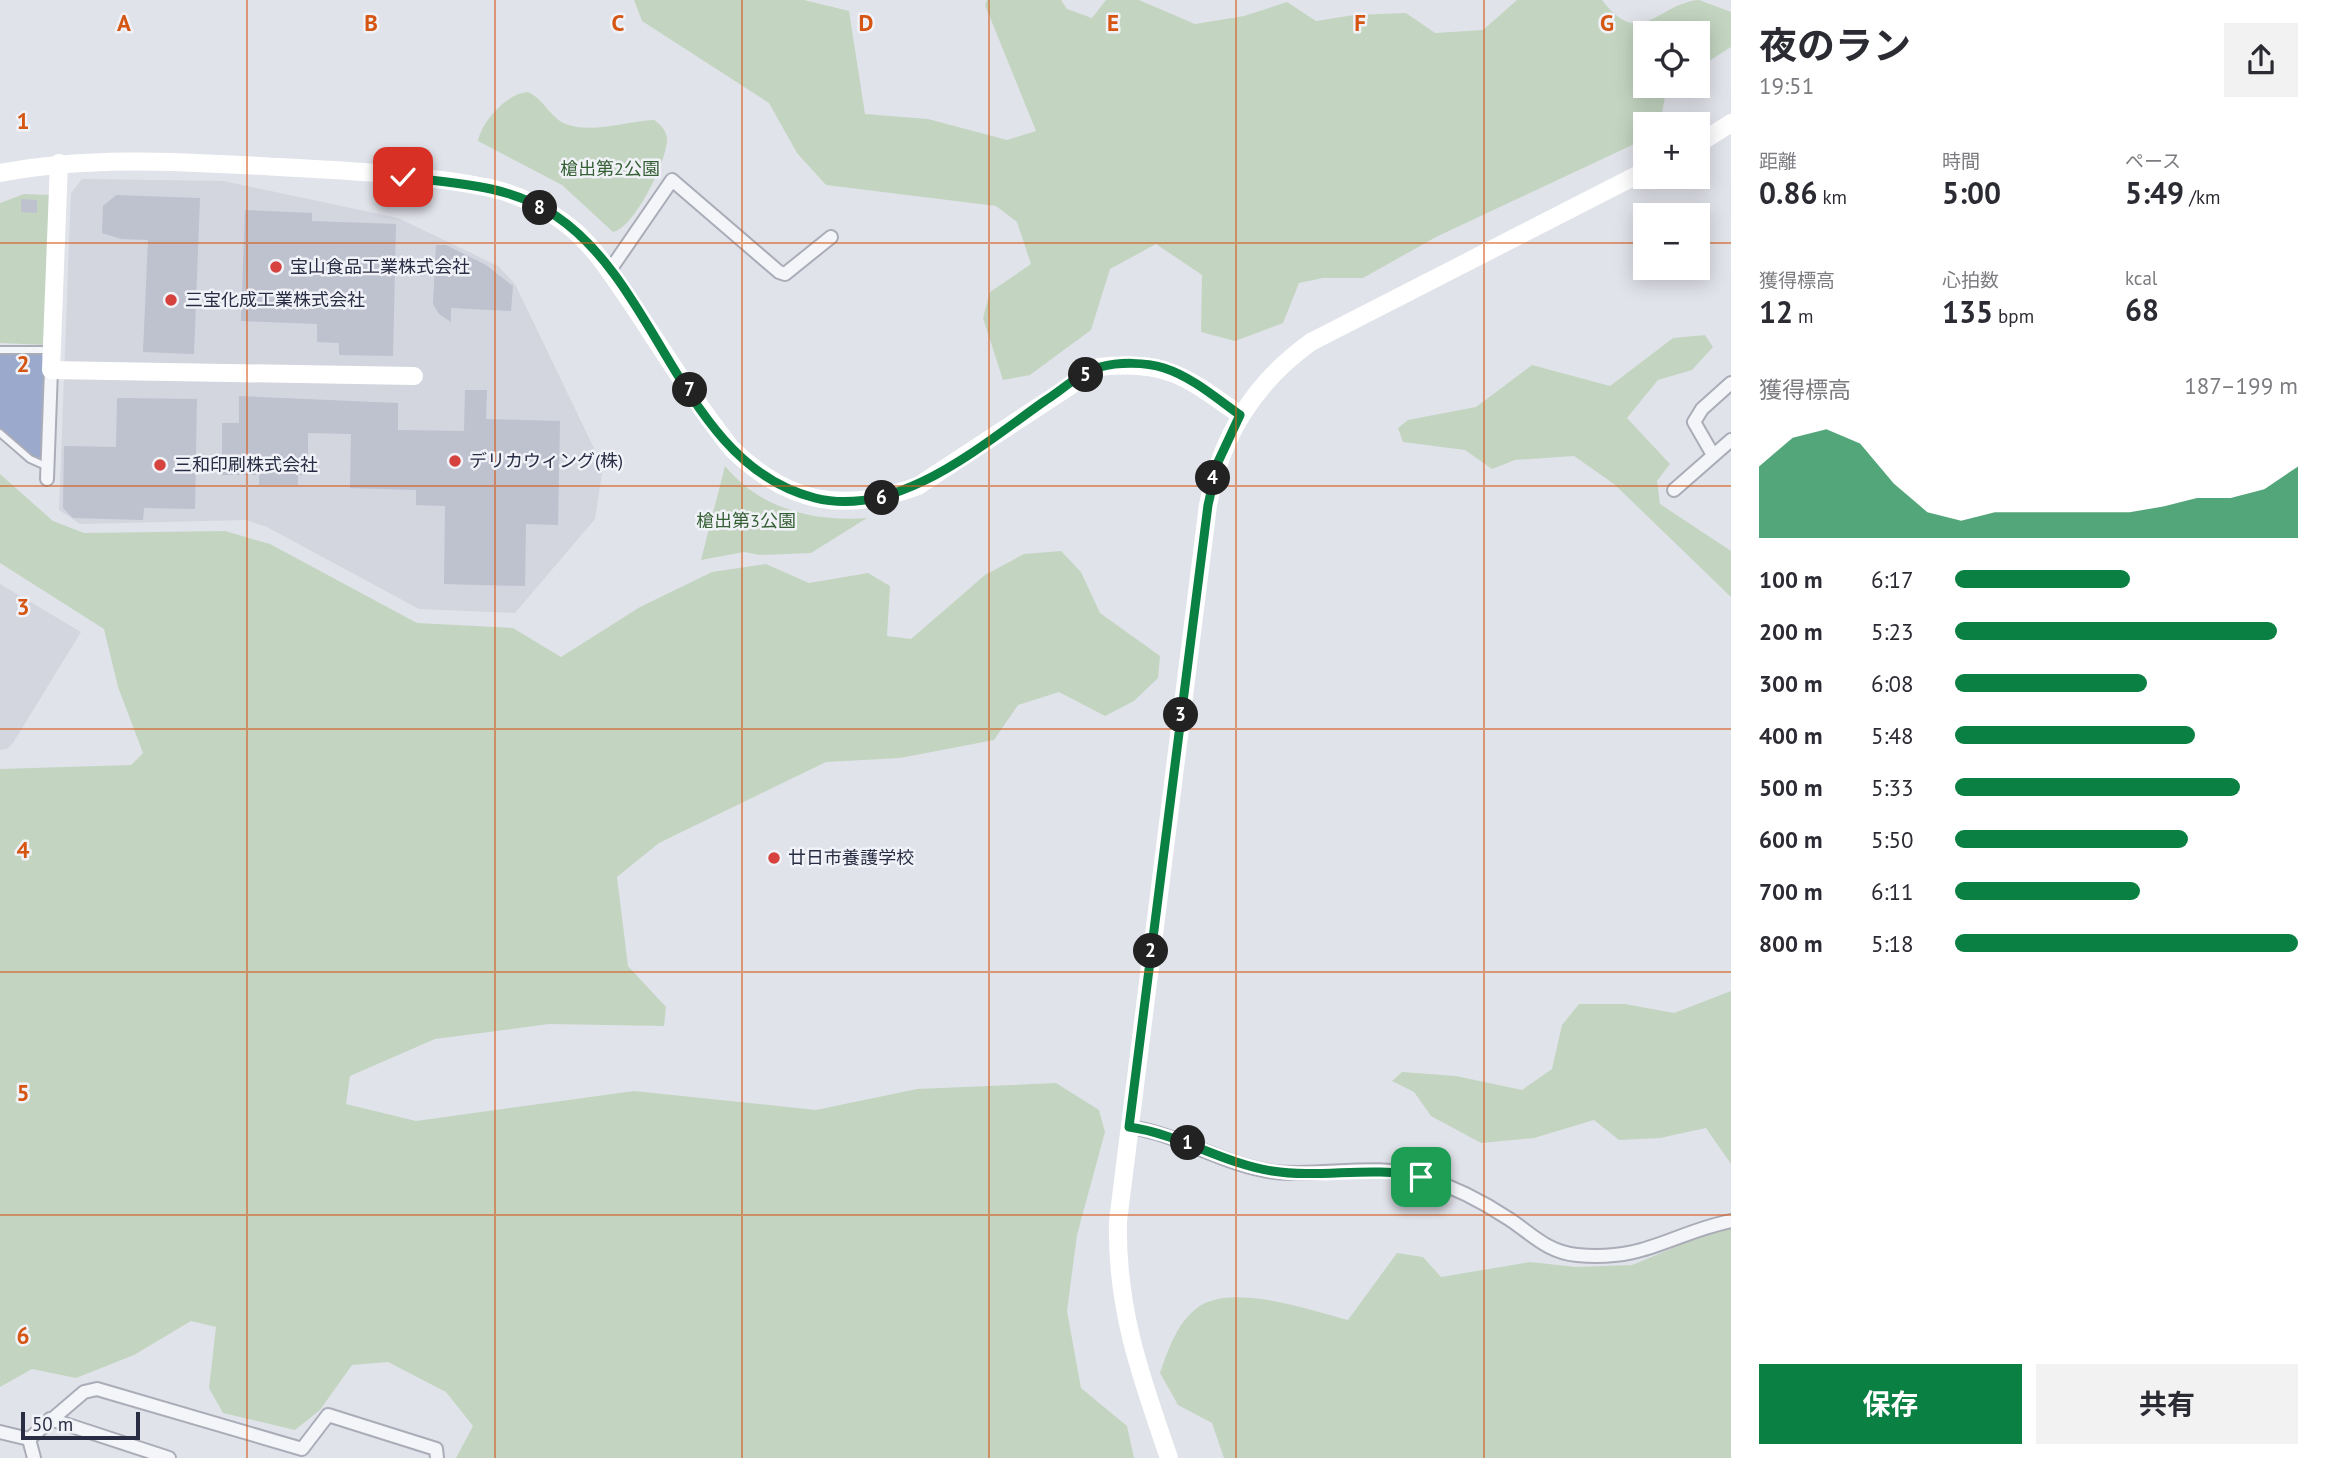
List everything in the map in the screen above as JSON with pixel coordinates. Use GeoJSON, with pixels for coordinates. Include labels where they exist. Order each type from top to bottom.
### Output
{"type":"FeatureCollection","features":[{"type":"Feature","properties":{"kind":"street"},"geometry":{"type":"LineString","coordinates":[[1710,136],[1731,123]]}},
{"type":"Feature","properties":{"kind":"street"},"geometry":{"type":"LineString","coordinates":[[0,173],[58,163],[104,160],[344,171],[492,188],[554,215],[582,238],[610,270],[712,425],[753,469],[776,485],[829,502],[889,497],[918,486],[1072,382],[1100,367],[1132,363],[1162,367],[1183,376],[1240,415]]}},
{"type":"Feature","properties":{"kind":"street"},"geometry":{"type":"LineString","coordinates":[[48,473],[58,163]]}},
{"type":"Feature","properties":{"kind":"street"},"geometry":{"type":"LineString","coordinates":[[1169,1458],[1131,1345],[1119,1284],[1118,1221],[1208,505],[1218,462],[1240,415],[1276,370],[1311,342],[1633,177]]}},
{"type":"Feature","properties":{"kind":"street"},"geometry":{"type":"LineString","coordinates":[[610,270],[672,180],[779,272],[785,274],[831,237]]}},
{"type":"Feature","properties":{"kind":"street"},"geometry":{"type":"LineString","coordinates":[[51,370],[414,376]]}},
{"type":"Feature","properties":{"kind":"street"},"geometry":{"type":"LineString","coordinates":[[1713,455],[1694,422],[1702,409],[1731,383]]}},
{"type":"Feature","properties":{"kind":"street"},"geometry":{"type":"LineString","coordinates":[[1674,490],[1731,440]]}},
{"type":"Feature","properties":{"kind":"street"},"geometry":{"type":"LineString","coordinates":[[1129,1127],[1168,1135],[1237,1163],[1266,1170],[1310,1173],[1384,1170],[1421,1177],[1470,1195],[1552,1250],[1577,1255],[1628,1256],[1731,1222]]}},
{"type":"Feature","properties":{"kind":"street"},"geometry":{"type":"LineString","coordinates":[[29,1439],[84,1392],[97,1389],[304,1453],[328,1415],[436,1449],[437,1458]]}},
{"type":"Feature","properties":{"kind":"street"},"geometry":{"type":"LineString","coordinates":[[51,1419],[169,1458]]}},
{"type":"Feature","properties":{"kind":"street"},"geometry":{"type":"LineString","coordinates":[[0,1432],[29,1439]]}},
{"type":"Feature","properties":{"kind":"street"},"geometry":{"type":"LineString","coordinates":[[29,1439],[34,1458]]}},
{"type":"Feature","properties":{"kind":"lane"},"geometry":{"type":"LineString","coordinates":[[0,349],[52,350]]}},
{"type":"Feature","properties":{"kind":"lane"},"geometry":{"type":"LineString","coordinates":[[0,433],[48,473]]}},
{"type":"Feature","properties":{"kind":"shaded area"},"geometry":{"type":"Polygon","coordinates":[[[82,179],[223,181],[398,218],[498,266],[515,284],[603,467],[595,519],[515,613],[419,609],[267,527],[246,520],[80,524],[59,510],[71,193],[82,179]]]}},
{"type":"Feature","properties":{"kind":"shaded area"},"geometry":{"type":"Polygon","coordinates":[[[0,584],[81,632],[13,743],[7,749],[0,750],[0,584]]]}},
{"type":"Feature","properties":{"kind":"green space"},"geometry":{"type":"Polygon","coordinates":[[[634,0],[804,0],[849,11],[865,114],[928,119],[1007,140],[1036,131],[985,5],[987,0],[1061,0],[1067,9],[1092,18],[1106,0],[1139,0],[1195,24],[1244,16],[1287,2],[1316,21],[1354,15],[1406,13],[1435,33],[1483,30],[1517,0],[1602,0],[1616,15],[1633,22],[1633,98],[1665,98],[1662,112],[1633,112],[1633,145],[1436,237],[1363,278],[1323,278],[1299,283],[1283,323],[1235,341],[1201,332],[1202,275],[1156,244],[1110,269],[1091,330],[1030,375],[1003,380],[983,318],[990,292],[1031,264],[1017,222],[996,206],[826,185],[797,153],[769,103],[642,21],[634,0]]]}},
{"type":"Feature","properties":{"kind":"green space"},"geometry":{"type":"Polygon","coordinates":[[[1699,0],[1731,12],[1731,47],[1710,60],[1710,21],[1646,21],[1672,8],[1699,0]]]}},
{"type":"Feature","properties":{"kind":"green space","name":"槍出第2公園"},"geometry":{"type":"Polygon","coordinates":[[[528,92],[560,121],[576,127],[654,120],[664,129],[666,147],[656,175],[640,206],[621,228],[613,232],[562,185],[478,141],[480,133],[497,109],[512,97],[528,92]]]}},
{"type":"Feature","properties":{"kind":"green space"},"geometry":{"type":"Polygon","coordinates":[[[24,194],[51,195],[47,345],[0,343],[0,203],[24,194]]]}},
{"type":"Feature","properties":{"kind":"green space"},"geometry":{"type":"Polygon","coordinates":[[[1705,335],[1713,347],[1692,370],[1658,380],[1627,418],[1670,464],[1657,481],[1660,504],[1731,551],[1731,597],[1614,484],[1574,456],[1515,460],[1492,469],[1465,450],[1403,442],[1398,428],[1408,420],[1476,407],[1532,365],[1610,386],[1673,338],[1705,335]]]}},
{"type":"Feature","properties":{"kind":"green space","name":"槍出第3公園"},"geometry":{"type":"Polygon","coordinates":[[[725,466],[754,493],[789,510],[827,518],[867,518],[811,553],[760,555],[744,552],[701,560],[725,466]]]}},
{"type":"Feature","properties":{"kind":"green space"},"geometry":{"type":"Polygon","coordinates":[[[0,474],[53,521],[84,533],[225,531],[270,544],[417,623],[513,628],[561,657],[640,607],[712,572],[766,564],[809,583],[868,573],[890,586],[887,636],[911,639],[985,575],[1024,554],[1061,551],[1081,572],[1100,613],[1160,656],[1158,678],[1134,701],[1105,716],[1059,692],[1018,705],[994,740],[900,758],[826,762],[659,843],[617,877],[628,966],[666,1007],[664,1026],[549,1024],[435,1039],[350,1076],[346,1104],[416,1121],[634,1091],[816,1110],[917,1089],[1056,1083],[1099,1110],[1105,1132],[1077,1235],[1067,1311],[1081,1388],[1127,1426],[1134,1458],[456,1458],[473,1426],[446,1392],[388,1362],[352,1365],[320,1410],[295,1430],[223,1413],[209,1388],[216,1327],[191,1321],[134,1355],[76,1378],[32,1369],[0,1387],[0,769],[131,765],[143,753],[118,687],[104,629],[0,563],[0,474]]]}},
{"type":"Feature","properties":{"kind":"green space"},"geometry":{"type":"Polygon","coordinates":[[[1731,991],[1731,1164],[1706,1128],[1660,1138],[1619,1140],[1594,1120],[1534,1138],[1481,1143],[1431,1116],[1414,1092],[1392,1081],[1402,1072],[1456,1076],[1522,1090],[1552,1069],[1562,1025],[1579,1004],[1625,1004],[1674,1013],[1731,991]]]}},
{"type":"Feature","properties":{"kind":"green space"},"geometry":{"type":"Polygon","coordinates":[[[1731,1224],[1731,1458],[1224,1458],[1212,1423],[1178,1405],[1160,1373],[1184,1321],[1197,1308],[1211,1301],[1249,1298],[1271,1301],[1348,1320],[1397,1253],[1423,1257],[1441,1277],[1530,1262],[1576,1267],[1632,1265],[1731,1224]]]}},
{"type":"Feature","properties":{"kind":"water"},"geometry":{"type":"Polygon","coordinates":[[[0,352],[41,353],[44,359],[41,458],[31,456],[0,429],[0,352]]]}},
{"type":"Feature","properties":{"kind":"building","name":"三宝化成工業株式会社"},"geometry":{"type":"Polygon","coordinates":[[[116,195],[200,198],[194,354],[143,352],[148,240],[121,239],[102,233],[103,206],[116,195]]]}},
{"type":"Feature","properties":{"kind":"building"},"geometry":{"type":"Polygon","coordinates":[[[21,199],[37,200],[37,213],[21,212],[21,199]]]}},
{"type":"Feature","properties":{"kind":"building"},"geometry":{"type":"Polygon","coordinates":[[[245,210],[312,213],[312,221],[396,224],[393,356],[339,355],[339,343],[317,342],[317,324],[241,321],[245,210]]]}},
{"type":"Feature","properties":{"kind":"building"},"geometry":{"type":"Polygon","coordinates":[[[436,245],[446,245],[486,265],[513,286],[511,311],[451,308],[451,322],[439,314],[433,304],[436,245]]]}},
{"type":"Feature","properties":{"kind":"building","name":"デリカウィング(株)"},"geometry":{"type":"Polygon","coordinates":[[[465,390],[487,390],[486,419],[560,421],[558,525],[526,524],[525,586],[444,584],[445,506],[416,505],[416,490],[350,488],[351,434],[308,433],[308,475],[298,475],[298,485],[259,485],[259,475],[222,475],[222,423],[239,423],[239,396],[398,403],[398,430],[464,431],[465,390]]]}},
{"type":"Feature","properties":{"kind":"building","name":"三和印刷株式会社"},"geometry":{"type":"Polygon","coordinates":[[[117,398],[197,399],[195,509],[144,508],[143,520],[73,518],[63,508],[64,446],[116,447],[117,398]]]}},
{"type":"Feature","properties":{"kind":"place","name":"宝山食品工業株式会社"},"geometry":{"type":"Point","coordinates":[276,267]}},
{"type":"Feature","properties":{"kind":"place","name":"三宝化成工業株式会社"},"geometry":{"type":"Point","coordinates":[171,300]}},
{"type":"Feature","properties":{"kind":"place","name":"デリカウィング(株)"},"geometry":{"type":"Point","coordinates":[455,461]}},
{"type":"Feature","properties":{"kind":"place","name":"三和印刷株式会社"},"geometry":{"type":"Point","coordinates":[160,465]}},
{"type":"Feature","properties":{"kind":"place","name":"廿日市養護学校"},"geometry":{"type":"Point","coordinates":[774,858]}},
{"type":"Feature","properties":{"kind":"route"},"geometry":{"type":"LineString","coordinates":[[403,177],[492,188],[554,215],[573,229],[610,270],[712,425],[732,449],[753,469],[776,485],[802,495],[829,502],[862,501],[889,497],[918,486],[1072,382],[1100,367],[1132,363],[1162,367],[1183,376],[1240,415],[1218,462],[1208,505],[1129,1127],[1168,1135],[1237,1163],[1276,1172],[1371,1170],[1396,1171],[1421,1177]]}}]}
